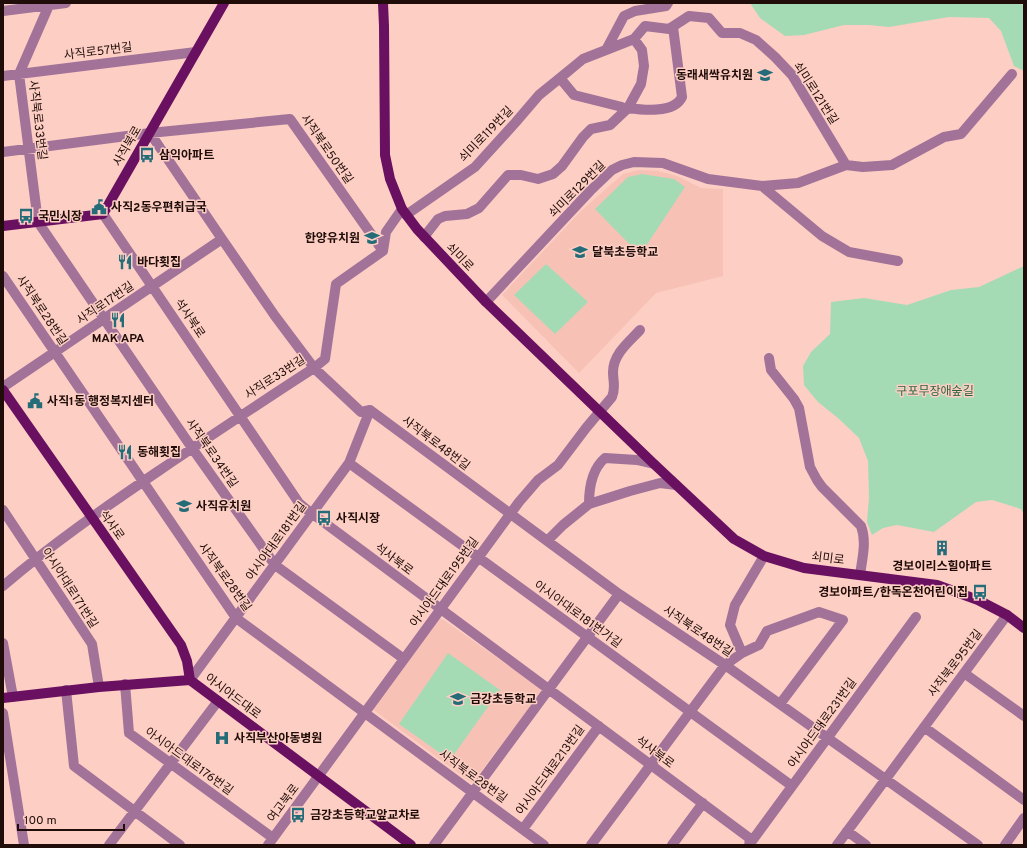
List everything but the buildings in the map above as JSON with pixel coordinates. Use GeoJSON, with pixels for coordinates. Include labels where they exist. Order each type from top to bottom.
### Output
{"type":"FeatureCollection","features":[{"type":"Feature","properties":{"kind":"main road","name":"사직북로"},"geometry":{"type":"LineString","coordinates":[[104,214],[224,3]]}},
{"type":"Feature","properties":{"kind":"main road","name":"쇠미로"},"geometry":{"type":"LineString","coordinates":[[383,3],[385,155],[390,179],[404,212],[424,237],[486,302],[599,412],[734,539],[764,556],[804,568],[937,585],[978,600],[1007,615],[1024,628]]}},
{"type":"Feature","properties":{"kind":"main road"},"geometry":{"type":"LineString","coordinates":[[3,226],[104,214]]}},
{"type":"Feature","properties":{"kind":"main road","name":"석사로"},"geometry":{"type":"LineString","coordinates":[[3,390],[180,645],[187,661],[190,680]]}},
{"type":"Feature","properties":{"kind":"main road","name":"아시아드대로"},"geometry":{"type":"LineString","coordinates":[[8,698],[99,686],[190,680],[411,845]]}},
{"type":"Feature","properties":{"kind":"street"},"geometry":{"type":"LineString","coordinates":[[3,11],[66,3]]}},
{"type":"Feature","properties":{"kind":"street"},"geometry":{"type":"LineString","coordinates":[[606,50],[624,16],[635,11],[666,6],[668,3]]}},
{"type":"Feature","properties":{"kind":"street","name":"사직북로33번길"},"geometry":{"type":"LineString","coordinates":[[38,222],[19,74],[49,4]]}},
{"type":"Feature","properties":{"kind":"street","name":"쇠미로121번길"},"geometry":{"type":"LineString","coordinates":[[673,27],[689,16],[709,18],[722,33],[740,34],[756,40],[792,75],[846,165]]}},
{"type":"Feature","properties":{"kind":"street"},"geometry":{"type":"LineString","coordinates":[[424,237],[438,219],[445,216],[467,214],[479,208],[508,175],[521,175],[538,179],[553,174],[562,166],[583,137],[591,129],[610,125],[626,109],[641,84],[644,66],[642,50],[634,39],[645,26],[669,29],[673,27],[682,97],[680,101],[670,106],[656,111],[626,109],[574,95],[560,78]]}},
{"type":"Feature","properties":{"kind":"street","name":"쇠미로119번길"},"geometry":{"type":"LineString","coordinates":[[404,212],[475,167],[539,95],[584,59],[634,39]]}},
{"type":"Feature","properties":{"kind":"street","name":"사직로57번길"},"geometry":{"type":"LineString","coordinates":[[3,76],[196,52]]}},
{"type":"Feature","properties":{"kind":"street","name":"쇠미로129번길"},"geometry":{"type":"LineString","coordinates":[[486,302],[590,191],[612,170],[622,165],[634,162],[663,163],[708,179],[762,186],[798,183],[846,165],[863,167],[892,166],[944,137],[961,134],[1012,74]]}},
{"type":"Feature","properties":{"kind":"street","name":"사직북로50번길"},"geometry":{"type":"LineString","coordinates":[[150,133],[290,119],[383,251]]}},
{"type":"Feature","properties":{"kind":"street"},"geometry":{"type":"LineString","coordinates":[[3,152],[150,133]]}},
{"type":"Feature","properties":{"kind":"street","name":"사직북로48번길"},"geometry":{"type":"LineString","coordinates":[[150,133],[275,316],[314,368],[361,412],[370,410],[619,594],[725,665],[978,845]]}},
{"type":"Feature","properties":{"kind":"street"},"geometry":{"type":"LineString","coordinates":[[762,186],[822,236],[850,252],[898,261]]}},
{"type":"Feature","properties":{"kind":"street"},"geometry":{"type":"LineString","coordinates":[[383,251],[386,232],[404,212]]}},
{"type":"Feature","properties":{"kind":"street","name":"석사북로"},"geometry":{"type":"LineString","coordinates":[[104,214],[299,503],[748,837],[750,844]]}},
{"type":"Feature","properties":{"kind":"street","name":"사직북로34번길"},"geometry":{"type":"LineString","coordinates":[[38,222],[192,448],[274,565],[404,659]]}},
{"type":"Feature","properties":{"kind":"street","name":"사직로17번길"},"geometry":{"type":"LineString","coordinates":[[3,387],[222,239]]}},
{"type":"Feature","properties":{"kind":"street","name":"사직로33번길"},"geometry":{"type":"LineString","coordinates":[[3,586],[36,558],[91,518],[240,415],[314,368],[325,359],[336,284],[383,251]]}},
{"type":"Feature","properties":{"kind":"street","name":"사직북로28번길"},"geometry":{"type":"LineString","coordinates":[[3,276],[236,618],[544,845]]}},
{"type":"Feature","properties":{"kind":"street","name":"아시아드대로195번길"},"geometry":{"type":"LineString","coordinates":[[319,776],[510,514],[538,480],[558,465],[612,397],[615,391],[613,368],[617,354],[640,330]]}},
{"type":"Feature","properties":{"kind":"street"},"geometry":{"type":"LineString","coordinates":[[769,358],[771,370],[794,399],[799,408],[810,467],[815,477],[822,487],[861,526],[864,543],[860,575]]}},
{"type":"Feature","properties":{"kind":"street","name":"아시아대로181번길"},"geometry":{"type":"LineString","coordinates":[[190,680],[349,463],[370,410]]}},
{"type":"Feature","properties":{"kind":"street"},"geometry":{"type":"LineString","coordinates":[[589,504],[589,491],[592,478],[598,464],[605,458],[637,460],[654,464]]}},
{"type":"Feature","properties":{"kind":"street","name":"아시아대로181번가길"},"geometry":{"type":"LineString","coordinates":[[349,463],[792,786]]}},
{"type":"Feature","properties":{"kind":"street"},"geometry":{"type":"LineString","coordinates":[[547,541],[563,525],[589,504],[660,483],[676,485]]}},
{"type":"Feature","properties":{"kind":"street","name":"아시아대로171번길"},"geometry":{"type":"LineString","coordinates":[[3,510],[92,644],[99,686]]}},
{"type":"Feature","properties":{"kind":"street"},"geometry":{"type":"LineString","coordinates":[[742,653],[730,624],[735,605],[764,556]]}},
{"type":"Feature","properties":{"kind":"street"},"geometry":{"type":"LineString","coordinates":[[434,845],[619,594]]}},
{"type":"Feature","properties":{"kind":"street"},"geometry":{"type":"LineString","coordinates":[[591,845],[725,665],[742,653],[759,645],[767,631],[819,612],[842,620],[780,704]]}},
{"type":"Feature","properties":{"kind":"street","name":"사직북로95번길"},"geometry":{"type":"LineString","coordinates":[[837,845],[1007,615]]}},
{"type":"Feature","properties":{"kind":"street","name":"아시아드대로231번길"},"geometry":{"type":"LineString","coordinates":[[750,844],[916,617]]}},
{"type":"Feature","properties":{"kind":"street"},"geometry":{"type":"LineString","coordinates":[[3,643],[8,698]]}},
{"type":"Feature","properties":{"kind":"street"},"geometry":{"type":"LineString","coordinates":[[964,673],[1024,716]]}},
{"type":"Feature","properties":{"kind":"street","name":"아시아드대로176번길"},"geometry":{"type":"LineString","coordinates":[[125,684],[129,733],[170,763],[270,842]]}},
{"type":"Feature","properties":{"kind":"street"},"geometry":{"type":"LineString","coordinates":[[66,690],[74,766],[180,845]]}},
{"type":"Feature","properties":{"kind":"street"},"geometry":{"type":"LineString","coordinates":[[109,845],[218,700]]}},
{"type":"Feature","properties":{"kind":"street"},"geometry":{"type":"LineString","coordinates":[[3,714],[7,768],[24,845]]}},
{"type":"Feature","properties":{"kind":"street","name":"아시아드대로213번길"},"geometry":{"type":"LineString","coordinates":[[523,829],[599,726]]}},
{"type":"Feature","properties":{"kind":"street"},"geometry":{"type":"LineString","coordinates":[[924,727],[1024,800]]}},
{"type":"Feature","properties":{"kind":"street","name":"여고북로"},"geometry":{"type":"LineString","coordinates":[[270,842],[319,776]]}},
{"type":"Feature","properties":{"kind":"street"},"geometry":{"type":"LineString","coordinates":[[672,845],[703,803]]}},
{"type":"Feature","properties":{"kind":"street"},"geometry":{"type":"LineString","coordinates":[[1004,845],[1024,818]]}},
{"type":"Feature","properties":{"kind":"street"},"geometry":{"type":"LineString","coordinates":[[847,831],[866,845]]}},
{"type":"Feature","properties":{"kind":"shaded area"},"geometry":{"type":"Polygon","coordinates":[[[638,170],[658,171],[677,176],[701,188],[723,189],[723,276],[656,293],[579,373],[502,295],[581,211],[623,174],[638,170]]]}},
{"type":"Feature","properties":{"kind":"shaded area","name":"금강초등학교"},"geometry":{"type":"Polygon","coordinates":[[[438,619],[442,619],[543,690],[472,783],[373,708],[438,619]]]}},
{"type":"Feature","properties":{"kind":"green space"},"geometry":{"type":"Polygon","coordinates":[[[750,3],[1017,3],[1024,5],[1024,71],[1014,66],[1001,31],[989,18],[949,17],[889,27],[844,25],[804,35],[785,36],[760,18],[750,3]]]}},
{"type":"Feature","properties":{"kind":"green space"},"geometry":{"type":"Polygon","coordinates":[[[642,174],[674,179],[685,187],[640,255],[595,209],[628,177],[642,174]]]}},
{"type":"Feature","properties":{"kind":"green space"},"geometry":{"type":"Polygon","coordinates":[[[546,264],[588,302],[555,334],[514,295],[546,264]]]}},
{"type":"Feature","properties":{"kind":"green space","name":"구포무장애숲길"},"geometry":{"type":"Polygon","coordinates":[[[1024,266],[1024,515],[1021,509],[992,500],[976,502],[934,532],[897,525],[883,528],[872,535],[867,522],[869,498],[868,461],[859,438],[818,402],[804,385],[803,366],[811,352],[830,334],[831,302],[864,298],[907,305],[951,290],[979,287],[1024,266]]]}},
{"type":"Feature","properties":{"kind":"green space"},"geometry":{"type":"Polygon","coordinates":[[[448,653],[500,690],[450,760],[399,724],[448,653]]]}},
{"type":"Feature","properties":{"kind":"place","name":"동래새싹유치원"},"geometry":{"type":"Point","coordinates":[765,75]}},
{"type":"Feature","properties":{"kind":"place","name":"삼익아파트"},"geometry":{"type":"Point","coordinates":[147,155]}},
{"type":"Feature","properties":{"kind":"place","name":"사직2동우편취급국"},"geometry":{"type":"Point","coordinates":[99,207]}},
{"type":"Feature","properties":{"kind":"place","name":"국민시장"},"geometry":{"type":"Point","coordinates":[26,216]}},
{"type":"Feature","properties":{"kind":"place","name":"한양유치원"},"geometry":{"type":"Point","coordinates":[372,238]}},
{"type":"Feature","properties":{"kind":"place","name":"달북초등학교"},"geometry":{"type":"Point","coordinates":[580,252]}},
{"type":"Feature","properties":{"kind":"place","name":"바다횟집"},"geometry":{"type":"Point","coordinates":[125,262]}},
{"type":"Feature","properties":{"kind":"place","name":"MAK APA"},"geometry":{"type":"Point","coordinates":[118,320]}},
{"type":"Feature","properties":{"kind":"place","name":"사직1동 행정복지센터"},"geometry":{"type":"Point","coordinates":[35,401]}},
{"type":"Feature","properties":{"kind":"place","name":"동해횟집"},"geometry":{"type":"Point","coordinates":[125,452]}},
{"type":"Feature","properties":{"kind":"place","name":"사직유치원"},"geometry":{"type":"Point","coordinates":[184,506]}},
{"type":"Feature","properties":{"kind":"place","name":"사직시장"},"geometry":{"type":"Point","coordinates":[324,518]}},
{"type":"Feature","properties":{"kind":"place","name":"경보이리스힐아파트"},"geometry":{"type":"Point","coordinates":[942,548]}},
{"type":"Feature","properties":{"kind":"place","name":"경보아파트/한독온천어린이집"},"geometry":{"type":"Point","coordinates":[980,592]}},
{"type":"Feature","properties":{"kind":"place","name":"금강초등학교"},"geometry":{"type":"Point","coordinates":[458,699]}},
{"type":"Feature","properties":{"kind":"place","name":"사직부산아동병원"},"geometry":{"type":"Point","coordinates":[222,738]}},
{"type":"Feature","properties":{"kind":"place","name":"금강초등학교앞교차로"},"geometry":{"type":"Point","coordinates":[298,815]}}]}
